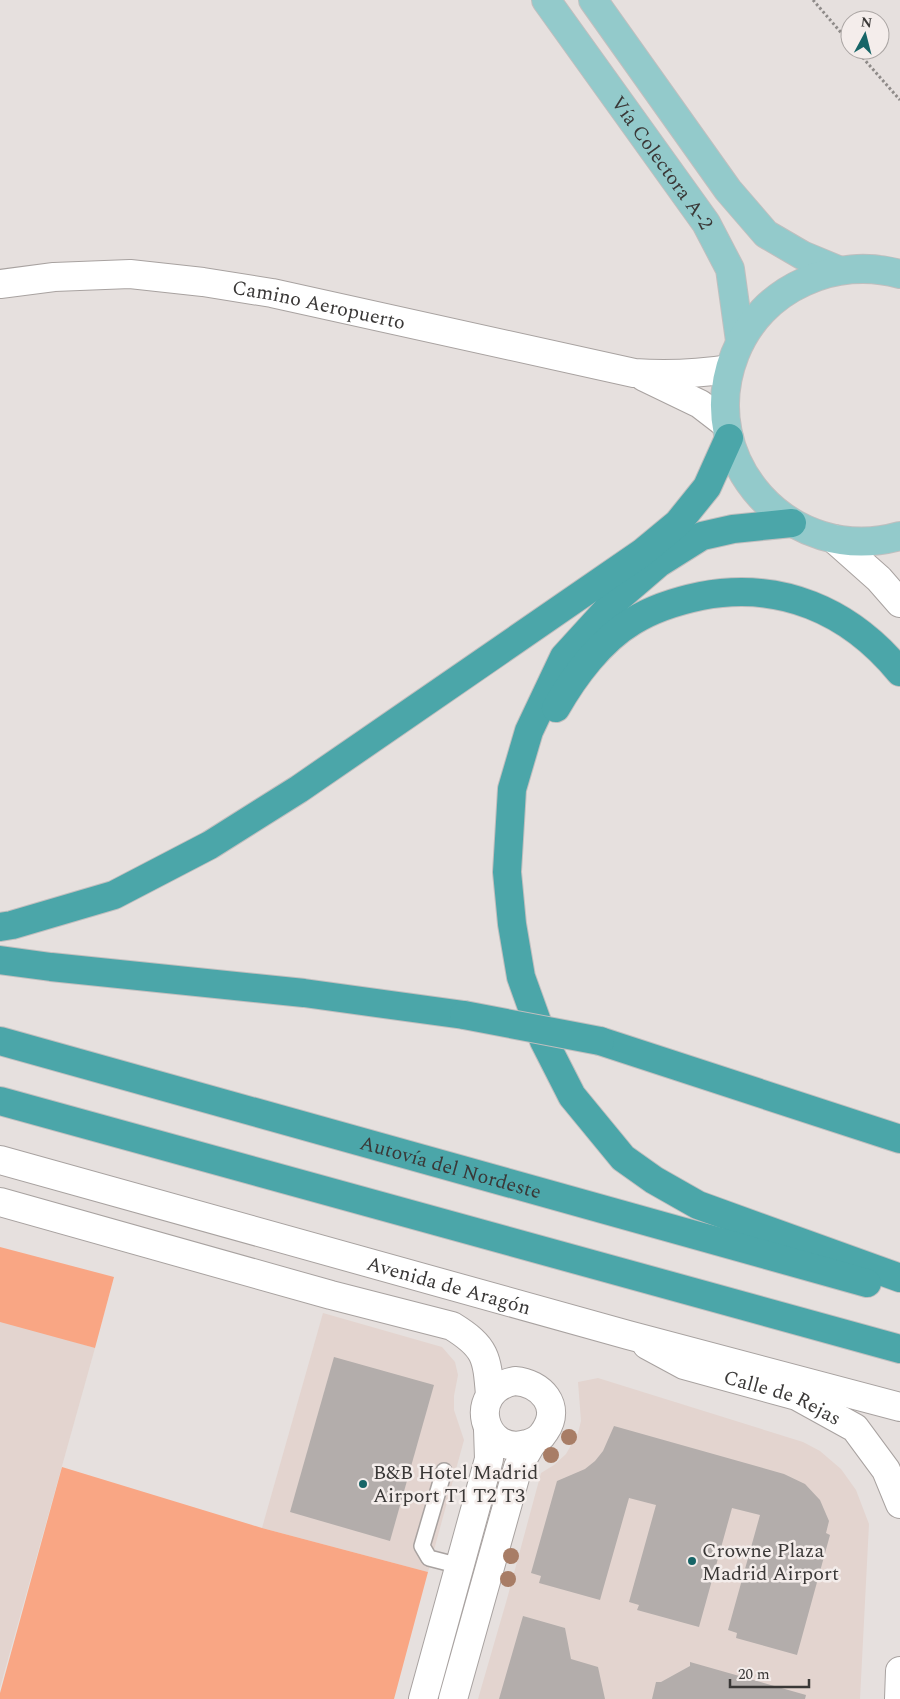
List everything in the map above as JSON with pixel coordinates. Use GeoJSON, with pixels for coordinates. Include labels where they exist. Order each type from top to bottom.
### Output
{"type":"FeatureCollection","features":[{"type":"Feature","properties":{"kind":"highway"},"geometry":{"type":"LineString","coordinates":[[0,927],[12,926],[114,895],[210,845],[299,790],[643,552],[678,524],[707,488],[727,431]]}},
{"type":"Feature","properties":{"kind":"highway"},"geometry":{"type":"LineString","coordinates":[[792,523],[733,529],[702,536],[659,563],[616,600],[564,657],[529,731],[512,789],[507,872],[512,924],[521,977],[544,1041],[572,1096],[623,1158],[654,1180],[698,1204],[900,1278]]}},
{"type":"Feature","properties":{"kind":"highway"},"geometry":{"type":"LineString","coordinates":[[507,872],[524,791],[540,738],[569,684],[602,646],[632,621],[660,607],[686,599],[721,592],[754,592],[784,597],[808,604],[836,617],[864,635],[900,672]]}},
{"type":"Feature","properties":{"kind":"highway"},"geometry":{"type":"LineString","coordinates":[[0,960],[304,993],[464,1015],[600,1041],[900,1139]]}},
{"type":"Feature","properties":{"kind":"highway","name":"Autovía del Nordeste"},"geometry":{"type":"LineString","coordinates":[[0,1042],[900,1292]]}},
{"type":"Feature","properties":{"kind":"highway"},"geometry":{"type":"LineString","coordinates":[[0,1101],[900,1349]]}},
{"type":"Feature","properties":{"kind":"main road","name":"Vía Colectora A-2"},"geometry":{"type":"LineString","coordinates":[[546,0],[706,223],[730,268],[740,341]]}},
{"type":"Feature","properties":{"kind":"main road","name":"Vía Colectora A-2"},"geometry":{"type":"LineString","coordinates":[[593,0],[728,190],[766,234],[802,255],[838,270]]}},
{"type":"Feature","properties":{"kind":"main road"},"geometry":{"type":"LineString","coordinates":[[900,274],[864,268],[838,270],[814,277],[791,288],[771,302],[754,320],[740,341],[729,369],[724,405],[727,431],[738,464],[752,487],[770,507],[792,523],[812,533],[834,540],[860,542],[886,540],[900,536]]}},
{"type":"Feature","properties":{"kind":"street","name":"Camino Aeropuerto"},"geometry":{"type":"LineString","coordinates":[[0,284],[54,277],[130,274],[203,282],[272,293],[634,373],[670,375],[729,369]]}},
{"type":"Feature","properties":{"kind":"street","name":"Camino Aeropuerto"},"geometry":{"type":"LineString","coordinates":[[634,373],[700,404],[727,431]]}},
{"type":"Feature","properties":{"kind":"street"},"geometry":{"type":"LineString","coordinates":[[834,540],[879,579],[900,604]]}},
{"type":"Feature","properties":{"kind":"street","name":"Avenida de Aragón"},"geometry":{"type":"LineString","coordinates":[[0,1160],[628,1335],[900,1407]]}},
{"type":"Feature","properties":{"kind":"street","name":"Avenida de Aragón"},"geometry":{"type":"LineString","coordinates":[[0,1202],[331,1295],[452,1326],[467,1335],[480,1347],[486,1359],[490,1395]]}},
{"type":"Feature","properties":{"kind":"street","name":"Calle de Rejas"},"geometry":{"type":"LineString","coordinates":[[628,1335],[684,1365],[797,1396],[855,1428],[886,1470],[900,1504]]}},
{"type":"Feature","properties":{"kind":"street"},"geometry":{"type":"LineString","coordinates":[[423,1699],[489,1459],[488,1429],[484,1415],[486,1401],[501,1385],[515,1380],[525,1381],[534,1385],[549,1400],[550,1420],[540,1437],[532,1443],[520,1446],[507,1445],[496,1439],[488,1429]]}},
{"type":"Feature","properties":{"kind":"street"},"geometry":{"type":"LineString","coordinates":[[453,1699],[518,1467],[532,1443]]}},
{"type":"Feature","properties":{"kind":"street"},"geometry":{"type":"LineString","coordinates":[[899,1699],[900,1671]]}},
{"type":"Feature","properties":{"kind":"lane"},"geometry":{"type":"LineString","coordinates":[[444,1471],[422,1546],[429,1558],[460,1566]]}},
{"type":"Feature","properties":{"kind":"path"},"geometry":{"type":"LineString","coordinates":[[813,0],[840,31]]}},
{"type":"Feature","properties":{"kind":"path"},"geometry":{"type":"LineString","coordinates":[[865,60],[900,100]]}},
{"type":"Feature","properties":{"kind":"shaded area"},"geometry":{"type":"Polygon","coordinates":[[[0,1247],[114,1277],[95,1348],[0,1322],[0,1247]]]}},
{"type":"Feature","properties":{"kind":"shaded area","name":"B&B Hotel Madrid Airport T1 T2 T3"},"geometry":{"type":"Polygon","coordinates":[[[323,1313],[442,1347],[455,1362],[458,1375],[454,1396],[454,1410],[464,1440],[428,1572],[262,1528],[323,1313]]]}},
{"type":"Feature","properties":{"kind":"shaded area"},"geometry":{"type":"Polygon","coordinates":[[[0,1320],[95,1348],[0,1688],[0,1320]]]}},
{"type":"Feature","properties":{"kind":"shaded area","name":"Crowne Plaza Madrid Airport"},"geometry":{"type":"Polygon","coordinates":[[[598,1378],[803,1442],[820,1451],[841,1469],[856,1490],[869,1524],[860,1699],[478,1699],[541,1473],[566,1454],[578,1433],[581,1421],[578,1382],[598,1378]]]}},
{"type":"Feature","properties":{"kind":"shaded area"},"geometry":{"type":"Polygon","coordinates":[[[62,1467],[262,1528],[428,1572],[394,1699],[0,1699],[0,1693],[62,1467]]]}},
{"type":"Feature","properties":{"kind":"building"},"geometry":{"type":"Polygon","coordinates":[[[334,1357],[434,1385],[390,1541],[290,1512],[334,1357]]]}},
{"type":"Feature","properties":{"kind":"building"},"geometry":{"type":"Polygon","coordinates":[[[614,1426],[784,1474],[805,1484],[820,1500],[829,1521],[826,1533],[830,1535],[797,1655],[736,1638],[737,1633],[728,1630],[760,1515],[732,1508],[699,1627],[637,1610],[639,1605],[629,1602],[656,1505],[629,1498],[600,1600],[539,1583],[541,1576],[531,1573],[557,1481],[585,1469],[595,1461],[603,1451],[614,1426]]]}},
{"type":"Feature","properties":{"kind":"building"},"geometry":{"type":"Polygon","coordinates":[[[523,1616],[565,1628],[571,1659],[598,1667],[605,1699],[499,1699],[523,1616]]]}},
{"type":"Feature","properties":{"kind":"building"},"geometry":{"type":"Polygon","coordinates":[[[690,1662],[806,1695],[805,1699],[652,1699],[656,1682],[661,1682],[690,1666],[690,1662]]]}},
{"type":"Feature","properties":{"kind":"place","name":"B&B Hotel Madrid Airport T1 T2 T3"},"geometry":{"type":"Point","coordinates":[363,1484]}},
{"type":"Feature","properties":{"kind":"place","name":"Crowne Plaza Madrid Airport"},"geometry":{"type":"Point","coordinates":[692,1561]}}]}
